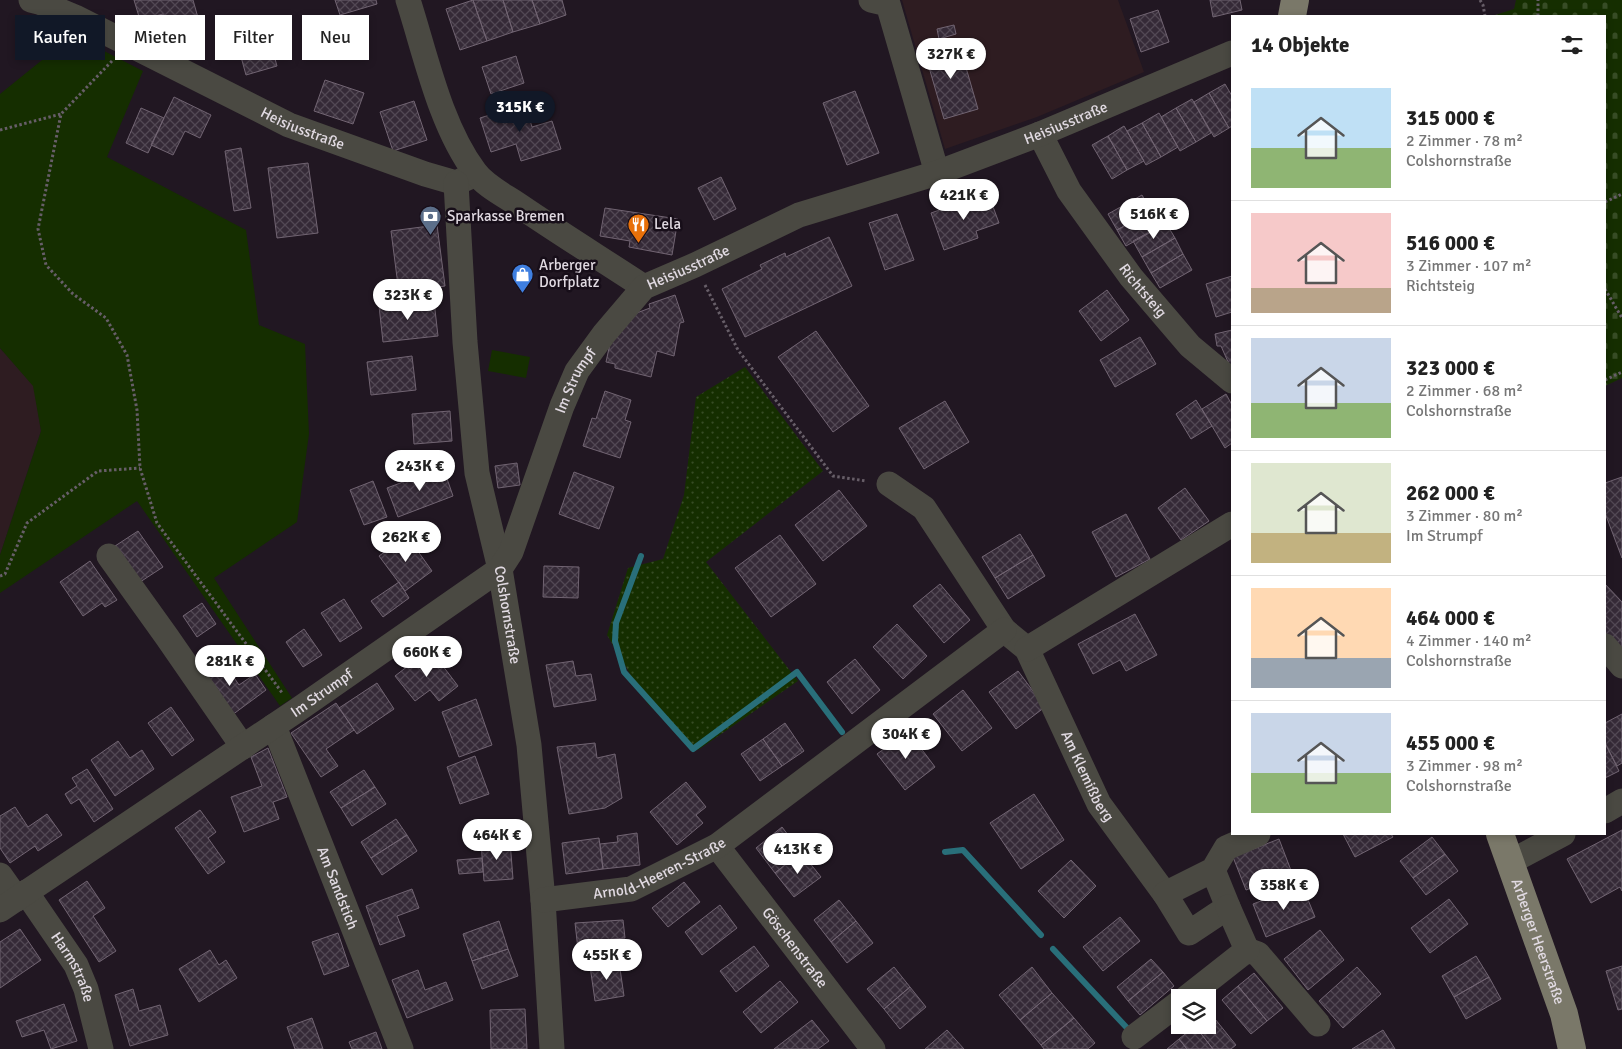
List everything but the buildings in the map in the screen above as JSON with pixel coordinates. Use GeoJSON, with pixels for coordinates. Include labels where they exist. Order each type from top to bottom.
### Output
{"type":"FeatureCollection","features":[{"type":"Feature","properties":{"kind":"main road"},"geometry":{"type":"LineString","coordinates":[[1292,15],[1295,0]]}},
{"type":"Feature","properties":{"kind":"main road","name":"Arberger Heerstraße"},"geometry":{"type":"LineString","coordinates":[[1500,835],[1564,1014],[1572,1049]]}},
{"type":"Feature","properties":{"kind":"street","name":"Colshornstraße"},"geometry":{"type":"LineString","coordinates":[[408,0],[447,122],[462,152],[466,179],[465,342],[477,472],[500,568],[529,745],[543,900],[552,1049]]}},
{"type":"Feature","properties":{"kind":"street"},"geometry":{"type":"LineString","coordinates":[[871,0],[888,4],[937,173]]}},
{"type":"Feature","properties":{"kind":"street","name":"Heisiusstraße"},"geometry":{"type":"LineString","coordinates":[[36,1],[75,17],[115,38]]}},
{"type":"Feature","properties":{"kind":"street","name":"Heisiusstraße"},"geometry":{"type":"LineString","coordinates":[[159,60],[289,125],[425,174],[466,179],[489,185],[644,287],[695,265],[799,215],[937,173],[1040,134],[1231,52]]}},
{"type":"Feature","properties":{"kind":"street","name":"Richtsteig"},"geometry":{"type":"LineString","coordinates":[[1040,134],[1069,191],[1131,277],[1190,346],[1231,380]]}},
{"type":"Feature","properties":{"kind":"street","name":"Im Strumpf"},"geometry":{"type":"LineString","coordinates":[[14,900],[296,711],[500,568],[511,552],[562,406],[577,371],[604,334],[644,287]]}},
{"type":"Feature","properties":{"kind":"street","name":"Am Klemißberg"},"geometry":{"type":"LineString","coordinates":[[889,484],[924,508],[1004,630],[1027,649],[1099,804],[1166,894],[1189,933],[1228,907]]}},
{"type":"Feature","properties":{"kind":"street"},"geometry":{"type":"LineString","coordinates":[[1027,649],[1231,525]]}},
{"type":"Feature","properties":{"kind":"street"},"geometry":{"type":"LineString","coordinates":[[109,556],[168,636],[243,747]]}},
{"type":"Feature","properties":{"kind":"street","name":"Arnold-Heeren-Straße"},"geometry":{"type":"LineString","coordinates":[[543,900],[631,890],[717,846],[1004,630]]}},
{"type":"Feature","properties":{"kind":"street"},"geometry":{"type":"LineString","coordinates":[[1606,647],[1622,666]]}},
{"type":"Feature","properties":{"kind":"street","name":"Am Sandstich"},"geometry":{"type":"LineString","coordinates":[[274,726],[401,1049]]}},
{"type":"Feature","properties":{"kind":"street"},"geometry":{"type":"LineString","coordinates":[[1606,810],[1622,801]]}},
{"type":"Feature","properties":{"kind":"street"},"geometry":{"type":"LineString","coordinates":[[1166,894],[1213,870],[1226,848],[1256,835]]}},
{"type":"Feature","properties":{"kind":"street"},"geometry":{"type":"LineString","coordinates":[[1510,862],[1560,835]]}},
{"type":"Feature","properties":{"kind":"street","name":"Göschenstraße"},"geometry":{"type":"LineString","coordinates":[[717,846],[873,1049]]}},
{"type":"Feature","properties":{"kind":"street"},"geometry":{"type":"LineString","coordinates":[[1213,870],[1247,950],[1258,954],[1318,1024]]}},
{"type":"Feature","properties":{"kind":"street","name":"Harmstraße"},"geometry":{"type":"LineString","coordinates":[[0,875],[14,900],[76,965],[86,989],[100,1049]]}},
{"type":"Feature","properties":{"kind":"street"},"geometry":{"type":"LineString","coordinates":[[1197,989],[1247,950]]}},
{"type":"Feature","properties":{"kind":"street"},"geometry":{"type":"LineString","coordinates":[[1134,1037],[1171,1009]]}},
{"type":"Feature","properties":{"kind":"path"},"geometry":{"type":"LineString","coordinates":[[1480,0],[1485,15]]}},
{"type":"Feature","properties":{"kind":"path"},"geometry":{"type":"LineString","coordinates":[[1538,0],[1538,15]]}},
{"type":"Feature","properties":{"kind":"path"},"geometry":{"type":"LineString","coordinates":[[0,130],[61,114],[115,57]]}},
{"type":"Feature","properties":{"kind":"path"},"geometry":{"type":"LineString","coordinates":[[61,114],[38,229],[46,265],[73,294],[106,318],[127,355],[137,410],[140,468],[157,523],[296,711]]}},
{"type":"Feature","properties":{"kind":"path"},"geometry":{"type":"LineString","coordinates":[[1606,202],[1622,194]]}},
{"type":"Feature","properties":{"kind":"path"},"geometry":{"type":"LineString","coordinates":[[695,265],[738,350],[833,476],[889,484]]}},
{"type":"Feature","properties":{"kind":"path"},"geometry":{"type":"LineString","coordinates":[[1606,291],[1622,318]]}},
{"type":"Feature","properties":{"kind":"path"},"geometry":{"type":"LineString","coordinates":[[1606,380],[1622,372]]}},
{"type":"Feature","properties":{"kind":"path"},"geometry":{"type":"LineString","coordinates":[[0,576],[4,574],[27,523],[98,471],[140,468]]}},
{"type":"Feature","properties":{"kind":"shaded area"},"geometry":{"type":"Polygon","coordinates":[[[902,0],[1118,0],[1144,72],[1037,117],[945,149],[902,0]]]}},
{"type":"Feature","properties":{"kind":"shaded area"},"geometry":{"type":"Polygon","coordinates":[[[0,348],[34,386],[41,431],[0,555],[0,348]]]}},
{"type":"Feature","properties":{"kind":"green space"},"geometry":{"type":"Polygon","coordinates":[[[1516,0],[1622,0],[1622,378],[1606,386],[1606,15],[1495,15],[1514,9],[1516,0]]]}},
{"type":"Feature","properties":{"kind":"green space"},"geometry":{"type":"Polygon","coordinates":[[[105,51],[115,57],[115,60],[122,60],[143,71],[107,157],[246,230],[259,325],[305,344],[309,434],[297,522],[214,578],[292,698],[280,706],[137,501],[0,593],[0,555],[41,431],[33,386],[0,348],[0,94],[42,60],[105,60],[105,51]]]}},
{"type":"Feature","properties":{"kind":"green space"},"geometry":{"type":"Polygon","coordinates":[[[492,350],[530,357],[526,378],[488,371],[492,350]]]}},
{"type":"Feature","properties":{"kind":"green space"},"geometry":{"type":"Polygon","coordinates":[[[745,367],[823,471],[706,562],[798,681],[698,750],[648,704],[607,635],[628,568],[663,559],[684,495],[696,397],[745,367]]]}},
{"type":"Feature","properties":{"kind":"waterway"},"geometry":{"type":"LineString","coordinates":[[641,556],[616,623],[615,641],[624,672],[693,749],[797,672],[842,732]]}},
{"type":"Feature","properties":{"kind":"waterway"},"geometry":{"type":"LineString","coordinates":[[945,852],[963,850],[1041,935]]}},
{"type":"Feature","properties":{"kind":"waterway"},"geometry":{"type":"LineString","coordinates":[[1053,949],[1128,1029]]}},
{"type":"Feature","properties":{"kind":"place","name":"Sparkasse Bremen"},"geometry":{"type":"Point","coordinates":[431,235]}},
{"type":"Feature","properties":{"kind":"place","name":"Lela"},"geometry":{"type":"Point","coordinates":[638,243]}},
{"type":"Feature","properties":{"kind":"place","name":"Arberger Dorfplatz"},"geometry":{"type":"Point","coordinates":[523,293]}}]}
